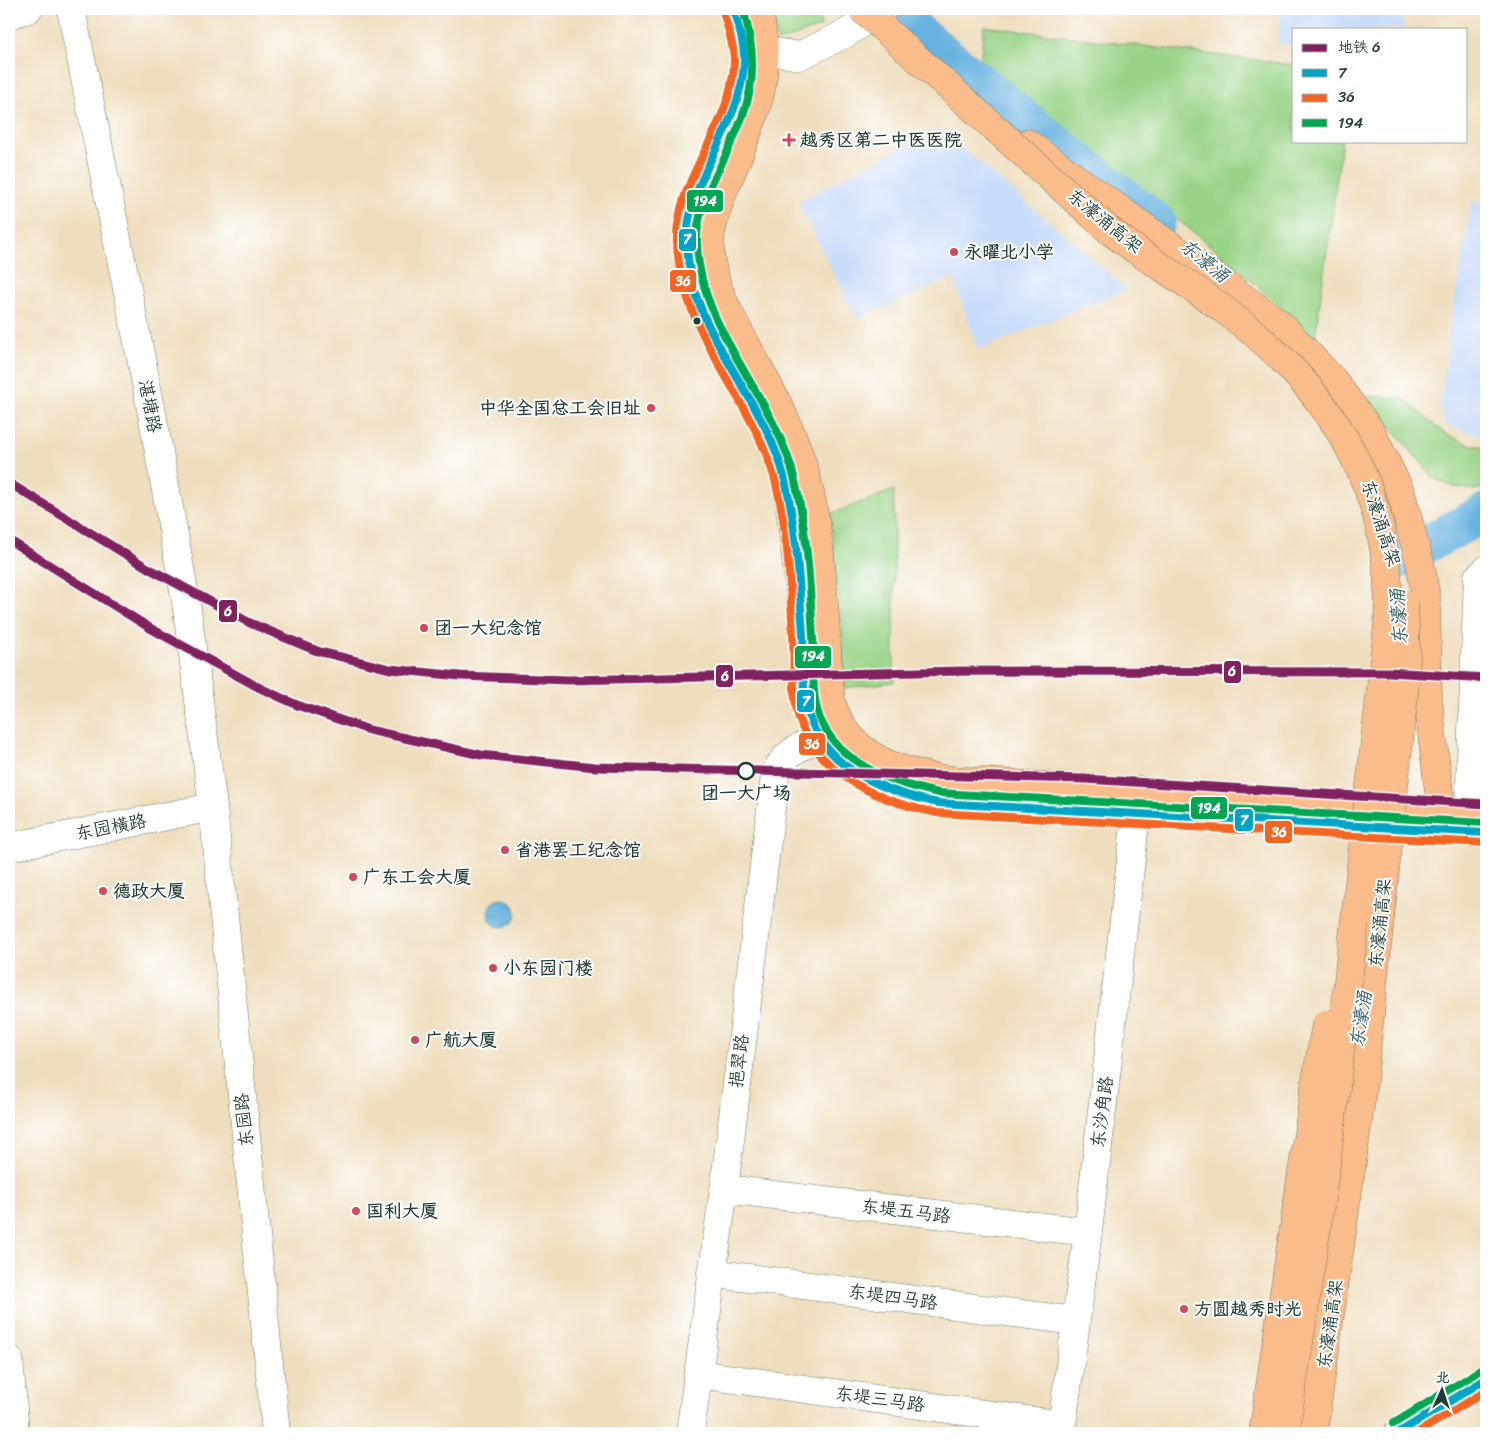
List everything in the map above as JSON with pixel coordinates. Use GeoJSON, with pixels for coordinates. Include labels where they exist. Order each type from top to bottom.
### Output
{"type":"FeatureCollection","features":[{"type":"Feature","properties":{"kind":"main road"},"geometry":{"type":"LineString","coordinates":[[733,9],[742,40],[744,62],[741,91],[726,134],[699,186],[691,214],[687,242],[690,272],[702,308],[770,439],[784,477],[796,556],[808,715],[832,734],[851,739],[874,757],[901,771],[922,776],[1138,802],[1348,817],[1439,820],[1486,833]]}},
{"type":"Feature","properties":{"kind":"main road"},"geometry":{"type":"LineString","coordinates":[[758,9],[765,50],[765,72],[760,100],[721,196],[712,228],[710,249],[713,269],[738,333],[786,419],[802,462],[811,496],[818,535],[831,702],[836,718],[832,734]]}},
{"type":"Feature","properties":{"kind":"main road","name":"东濠涌高架"},"geometry":{"type":"LineString","coordinates":[[864,9],[1133,245],[1246,322],[1311,384],[1334,414],[1356,452],[1380,507],[1403,593],[1406,653],[1403,709],[1362,1100],[1313,1433]]}},
{"type":"Feature","properties":{"kind":"main road","name":"东濠涌高架"},"geometry":{"type":"LineString","coordinates":[[864,9],[1109,230],[1249,329],[1300,377],[1328,411],[1368,486],[1383,540],[1388,568],[1388,625],[1348,817],[1325,1174],[1285,1433]]}},
{"type":"Feature","properties":{"kind":"main road"},"geometry":{"type":"LineString","coordinates":[[968,101],[1175,250],[1255,304],[1297,342],[1354,404],[1370,430],[1401,493],[1420,563],[1426,597],[1428,699],[1439,820]]}},
{"type":"Feature","properties":{"kind":"main road"},"geometry":{"type":"LineString","coordinates":[[1439,820],[1477,812]]}},
{"type":"Feature","properties":{"kind":"main road"},"geometry":{"type":"LineString","coordinates":[[1263,1433],[1316,1080],[1348,817]]}},
{"type":"Feature","properties":{"kind":"street"},"geometry":{"type":"LineString","coordinates":[[9,15],[28,9]]}},
{"type":"Feature","properties":{"kind":"street","name":"湛塘路"},"geometry":{"type":"LineString","coordinates":[[71,9],[170,507],[186,602],[213,807]]}},
{"type":"Feature","properties":{"kind":"street"},"geometry":{"type":"LineString","coordinates":[[765,50],[799,56],[847,33],[883,9]]}},
{"type":"Feature","properties":{"kind":"street"},"geometry":{"type":"LineString","coordinates":[[1477,812],[1478,577],[1486,570]]}},
{"type":"Feature","properties":{"kind":"street","name":"挹翠路"},"geometry":{"type":"LineString","coordinates":[[690,1433],[724,1189],[775,776],[779,763],[791,752],[832,734]]}},
{"type":"Feature","properties":{"kind":"street","name":"东沙角路"},"geometry":{"type":"LineString","coordinates":[[1061,1429],[1088,1232],[1138,802]]}},
{"type":"Feature","properties":{"kind":"street","name":"东园横路"},"geometry":{"type":"LineString","coordinates":[[9,847],[213,807]]}},
{"type":"Feature","properties":{"kind":"street","name":"东园路"},"geometry":{"type":"LineString","coordinates":[[213,807],[276,1433]]}},
{"type":"Feature","properties":{"kind":"street","name":"东堤五马路"},"geometry":{"type":"LineString","coordinates":[[724,1189],[1088,1232]]}},
{"type":"Feature","properties":{"kind":"street","name":"东堤四马路"},"geometry":{"type":"LineString","coordinates":[[711,1273],[1075,1321]]}},
{"type":"Feature","properties":{"kind":"street"},"geometry":{"type":"LineString","coordinates":[[9,1359],[15,1433]]}},
{"type":"Feature","properties":{"kind":"street","name":"东堤三马路"},"geometry":{"type":"LineString","coordinates":[[698,1374],[1061,1429]]}},
{"type":"Feature","properties":{"kind":"street"},"geometry":{"type":"LineString","coordinates":[[1398,1433],[1486,1379]]}},
{"type":"Feature","properties":{"kind":"shaded area"},"geometry":{"type":"Polygon","coordinates":[[[1281,9],[1405,9],[1403,28],[1292,28],[1292,45],[1278,44],[1281,9]]]}},
{"type":"Feature","properties":{"kind":"shaded area","name":"永曜北小学"},"geometry":{"type":"Polygon","coordinates":[[[939,128],[1127,289],[978,350],[953,277],[857,319],[798,202],[939,128]]]}},
{"type":"Feature","properties":{"kind":"shaded area"},"geometry":{"type":"Polygon","coordinates":[[[1472,201],[1486,202],[1486,438],[1444,424],[1440,405],[1450,328],[1472,201]]]}},
{"type":"Feature","properties":{"kind":"green space"},"geometry":{"type":"Polygon","coordinates":[[[769,9],[813,9],[822,26],[778,42],[769,9]]]}},
{"type":"Feature","properties":{"kind":"green space"},"geometry":{"type":"Polygon","coordinates":[[[984,26],[1292,65],[1292,142],[1342,142],[1315,338],[1225,257],[980,65],[984,26]]]}},
{"type":"Feature","properties":{"kind":"green space"},"geometry":{"type":"Polygon","coordinates":[[[1364,396],[1403,398],[1445,434],[1473,446],[1486,446],[1486,486],[1476,490],[1454,487],[1436,480],[1364,396]]]}},
{"type":"Feature","properties":{"kind":"green space"},"geometry":{"type":"Polygon","coordinates":[[[894,490],[894,682],[844,688],[842,629],[830,514],[894,490]]]}},
{"type":"Feature","properties":{"kind":"water"},"geometry":{"type":"Polygon","coordinates":[[[502,899],[512,903],[516,913],[512,923],[502,927],[492,923],[488,913],[492,903],[502,899]]]}},
{"type":"Feature","properties":{"kind":"waterway","name":"东濠涌"},"geometry":{"type":"LineString","coordinates":[[889,9],[1157,222]]}},
{"type":"Feature","properties":{"kind":"waterway"},"geometry":{"type":"LineString","coordinates":[[1396,561],[1486,512]]}},
{"type":"Feature","properties":{"kind":"metro line","name":"6"},"geometry":{"type":"LineString","coordinates":[[9,483],[148,568],[250,623],[317,651],[390,669],[460,676],[568,680],[962,671],[1389,672],[1486,678]]}},
{"type":"Feature","properties":{"kind":"metro line","name":"6"},"geometry":{"type":"LineString","coordinates":[[9,540],[150,628],[260,688],[297,705],[369,730],[481,755],[595,767],[1085,779],[1486,804]]}},
{"type":"Feature","properties":{"kind":"transit line","name":"7"},"geometry":{"type":"LineString","coordinates":[[733,9],[743,49],[744,62],[741,86],[725,131],[695,196],[689,219],[687,243],[691,275],[700,306],[713,335],[761,420],[775,449],[785,480],[797,557],[806,705],[814,728],[836,758],[867,779],[884,787],[902,794],[938,803],[1486,833]]}},
{"type":"Feature","properties":{"kind":"transit line","name":"194"},"geometry":{"type":"LineString","coordinates":[[743,9],[752,53],[750,90],[739,126],[704,204],[698,223],[697,243],[701,275],[710,305],[723,334],[771,418],[784,447],[794,477],[802,516],[807,556],[812,617],[814,693],[823,725],[833,740],[858,763],[873,771],[889,779],[939,793],[1486,823]]}},
{"type":"Feature","properties":{"kind":"transit line","name":"36"},"geometry":{"type":"LineString","coordinates":[[723,12],[734,55],[731,85],[715,131],[693,174],[684,197],[679,220],[677,244],[681,277],[691,307],[704,336],[751,421],[775,480],[783,518],[788,558],[794,687],[797,712],[806,735],[817,751],[831,766],[862,788],[899,803],[937,813],[1485,843]]}},
{"type":"Feature","properties":{"kind":"transit line","name":"194"},"geometry":{"type":"LineString","coordinates":[[1393,1424],[1481,1370]]}},
{"type":"Feature","properties":{"kind":"transit line","name":"7"},"geometry":{"type":"LineString","coordinates":[[1398,1433],[1486,1379]]}},
{"type":"Feature","properties":{"kind":"transit line","name":"36"},"geometry":{"type":"LineString","coordinates":[[1417,1433],[1486,1391]]}},
{"type":"Feature","properties":{"kind":"place","name":"越秀区第二中医医院"},"geometry":{"type":"Point","coordinates":[789,140]}},
{"type":"Feature","properties":{"kind":"place","name":"永曜北小学"},"geometry":{"type":"Point","coordinates":[954,252]}},
{"type":"Feature","properties":{"kind":"place","name":"中华全国总工会旧址"},"geometry":{"type":"Point","coordinates":[651,408]}},
{"type":"Feature","properties":{"kind":"place","name":"团一大纪念馆"},"geometry":{"type":"Point","coordinates":[424,628]}},
{"type":"Feature","properties":{"kind":"place","name":"团一大广场"},"geometry":{"type":"Point","coordinates":[746,771]}},
{"type":"Feature","properties":{"kind":"place","name":"省港罢工纪念馆"},"geometry":{"type":"Point","coordinates":[505,850]}},
{"type":"Feature","properties":{"kind":"place","name":"广东工会大厦"},"geometry":{"type":"Point","coordinates":[353,877]}},
{"type":"Feature","properties":{"kind":"place","name":"德政大厦"},"geometry":{"type":"Point","coordinates":[103,891]}},
{"type":"Feature","properties":{"kind":"place","name":"小东园门楼"},"geometry":{"type":"Point","coordinates":[493,968]}},
{"type":"Feature","properties":{"kind":"place","name":"广航大厦"},"geometry":{"type":"Point","coordinates":[415,1040]}},
{"type":"Feature","properties":{"kind":"place","name":"国利大厦"},"geometry":{"type":"Point","coordinates":[356,1211]}},
{"type":"Feature","properties":{"kind":"place","name":"方圆越秀时光"},"geometry":{"type":"Point","coordinates":[1184,1309]}}]}
